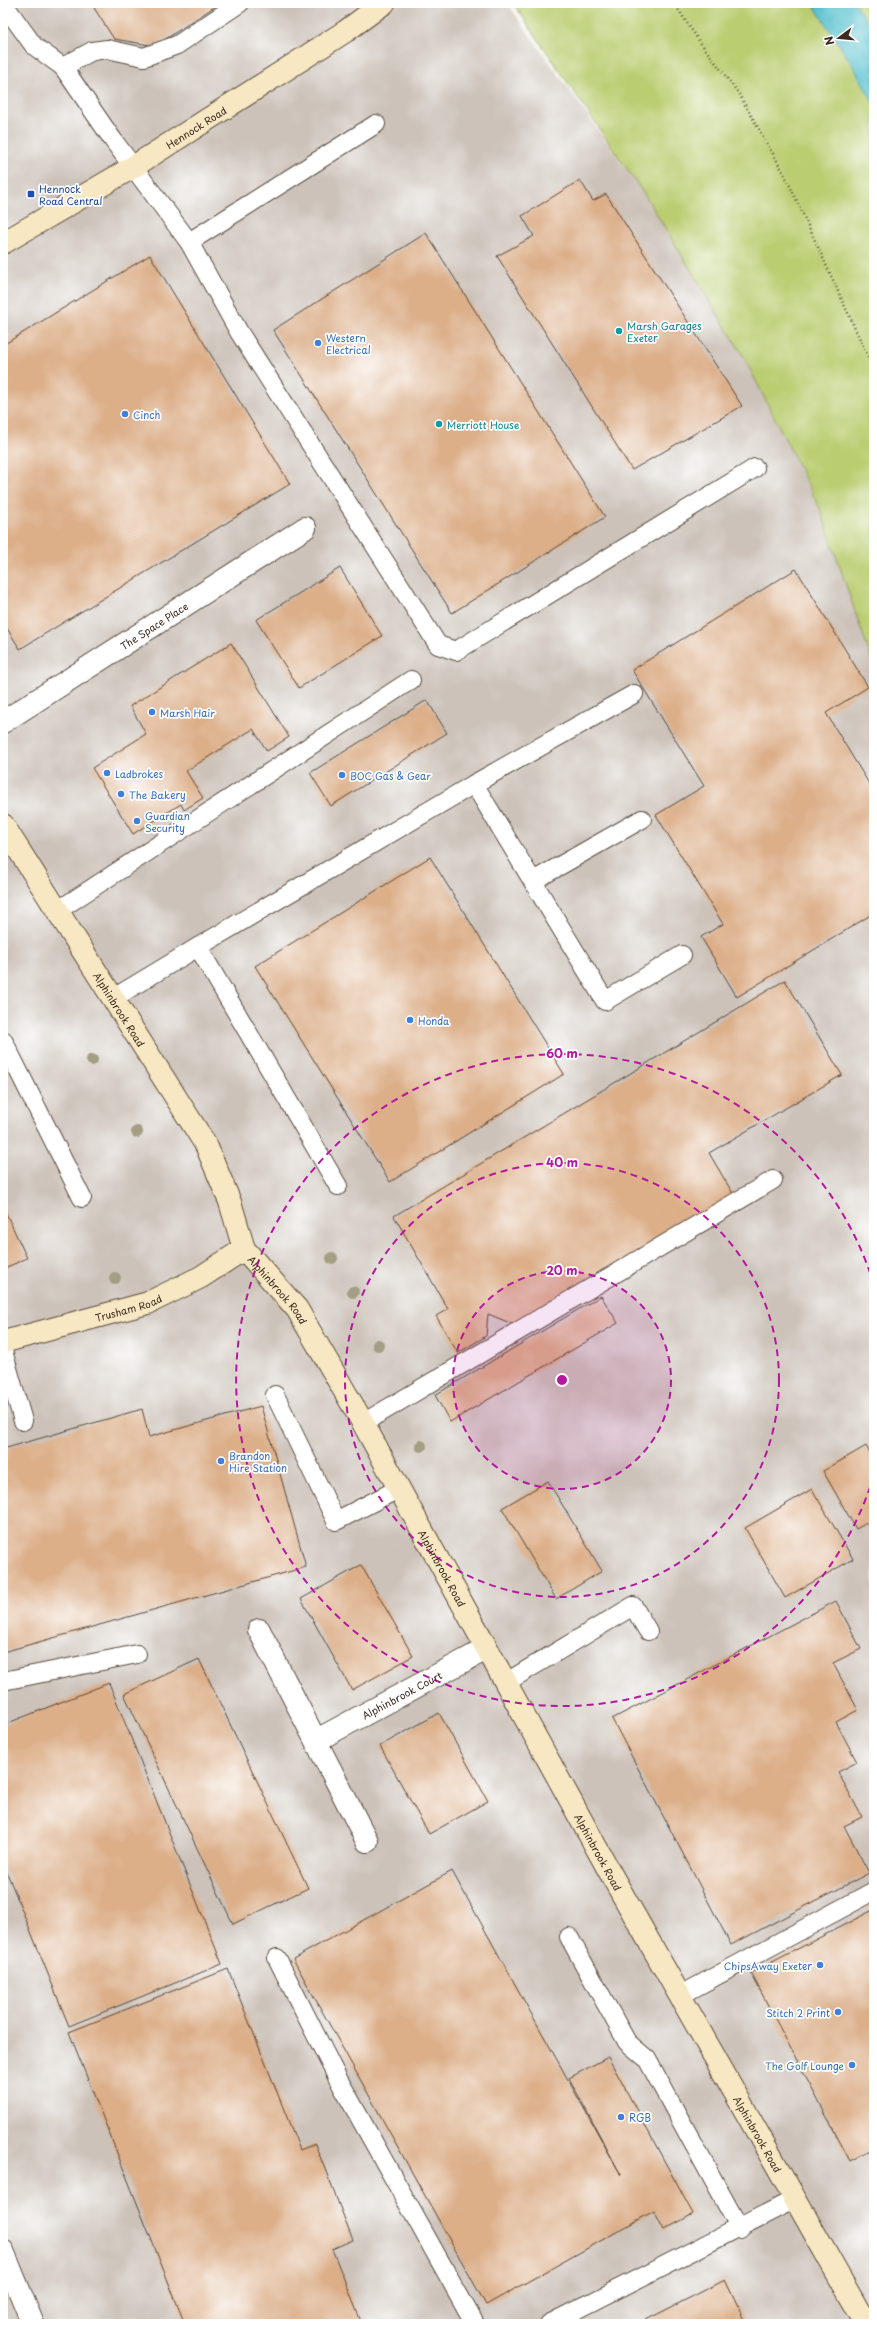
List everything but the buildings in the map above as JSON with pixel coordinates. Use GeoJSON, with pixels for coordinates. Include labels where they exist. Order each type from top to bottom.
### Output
{"type":"FeatureCollection","features":[{"type":"Feature","properties":{"kind":"main road","name":"Hennock Road"},"geometry":{"type":"LineString","coordinates":[[3,243],[133,167],[346,31],[384,3]]}},
{"type":"Feature","properties":{"kind":"main road","name":"Alphinbrook Road"},"geometry":{"type":"LineString","coordinates":[[3,825],[206,1145],[230,1202],[244,1249],[297,1309],[363,1423],[400,1488],[486,1649],[679,1996],[866,2324]]}},
{"type":"Feature","properties":{"kind":"main road","name":"Trusham Road"},"geometry":{"type":"LineString","coordinates":[[3,1342],[148,1303],[201,1277],[244,1249]]}},
{"type":"Feature","properties":{"kind":"street","name":"The Space Place"},"geometry":{"type":"LineString","coordinates":[[3,722],[305,528]]}},
{"type":"Feature","properties":{"kind":"street"},"geometry":{"type":"LineString","coordinates":[[259,1630],[317,1740],[367,1841]]}},
{"type":"Feature","properties":{"kind":"street","name":"Alphinbrook Court"},"geometry":{"type":"LineString","coordinates":[[317,1740],[486,1649]]}},
{"type":"Feature","properties":{"kind":"street"},"geometry":{"type":"LineString","coordinates":[[3,2251],[33,2324]]}},
{"type":"Feature","properties":{"kind":"lane"},"geometry":{"type":"LineString","coordinates":[[3,3],[34,46],[63,67],[133,167],[189,242],[239,332],[438,645],[456,651],[755,468]]}},
{"type":"Feature","properties":{"kind":"lane"},"geometry":{"type":"LineString","coordinates":[[63,67],[92,51],[107,49],[144,57],[177,45],[240,3]]}},
{"type":"Feature","properties":{"kind":"lane"},"geometry":{"type":"LineString","coordinates":[[189,242],[376,124]]}},
{"type":"Feature","properties":{"kind":"lane"},"geometry":{"type":"LineString","coordinates":[[57,911],[412,680]]}},
{"type":"Feature","properties":{"kind":"lane"},"geometry":{"type":"LineString","coordinates":[[112,999],[474,784],[634,694]]}},
{"type":"Feature","properties":{"kind":"lane"},"geometry":{"type":"LineString","coordinates":[[474,784],[604,1001],[682,955]]}},
{"type":"Feature","properties":{"kind":"lane"},"geometry":{"type":"LineString","coordinates":[[532,881],[642,819]]}},
{"type":"Feature","properties":{"kind":"lane"},"geometry":{"type":"LineString","coordinates":[[198,947],[338,1186]]}},
{"type":"Feature","properties":{"kind":"lane"},"geometry":{"type":"LineString","coordinates":[[3,1040],[82,1198]]}},
{"type":"Feature","properties":{"kind":"lane"},"geometry":{"type":"LineString","coordinates":[[363,1423],[773,1180]]}},
{"type":"Feature","properties":{"kind":"lane"},"geometry":{"type":"LineString","coordinates":[[3,1351],[24,1421]]}},
{"type":"Feature","properties":{"kind":"lane"},"geometry":{"type":"LineString","coordinates":[[275,1395],[336,1521],[400,1488]]}},
{"type":"Feature","properties":{"kind":"lane"},"geometry":{"type":"LineString","coordinates":[[505,1683],[634,1606],[648,1631]]}},
{"type":"Feature","properties":{"kind":"lane"},"geometry":{"type":"LineString","coordinates":[[3,1681],[138,1654]]}},
{"type":"Feature","properties":{"kind":"lane"},"geometry":{"type":"LineString","coordinates":[[679,1996],[874,1891]]}},
{"type":"Feature","properties":{"kind":"lane"},"geometry":{"type":"LineString","coordinates":[[570,1937],[627,2042],[647,2059],[740,2229]]}},
{"type":"Feature","properties":{"kind":"lane"},"geometry":{"type":"LineString","coordinates":[[277,1958],[337,2077],[475,2324]]}},
{"type":"Feature","properties":{"kind":"lane"},"geometry":{"type":"LineString","coordinates":[[549,2324],[740,2229],[796,2199]]}},
{"type":"Feature","properties":{"kind":"path"},"geometry":{"type":"LineString","coordinates":[[674,3],[697,38],[738,94],[784,175],[874,370]]}},
{"type":"Feature","properties":{"kind":"shaded area"},"geometry":{"type":"Polygon","coordinates":[[[3,3],[507,3],[646,197],[744,357],[823,517],[874,667],[874,2324],[3,2324],[3,3]]]}},
{"type":"Feature","properties":{"kind":"green space"},"geometry":{"type":"Polygon","coordinates":[[[513,3],[874,3],[874,667],[820,509],[744,357],[646,197],[513,3]]]}},
{"type":"Feature","properties":{"kind":"water"},"geometry":{"type":"Polygon","coordinates":[[[812,3],[855,3],[874,31],[874,104],[853,66],[812,3]]]}},
{"type":"Feature","properties":{"kind":"place","name":"Hennock Road Central"},"geometry":{"type":"Point","coordinates":[31,194]}},
{"type":"Feature","properties":{"kind":"place","name":"Marsh Garages Exeter"},"geometry":{"type":"Point","coordinates":[619,331]}},
{"type":"Feature","properties":{"kind":"place","name":"Western Electrical"},"geometry":{"type":"Point","coordinates":[318,343]}},
{"type":"Feature","properties":{"kind":"place","name":"Cinch"},"geometry":{"type":"Point","coordinates":[125,414]}},
{"type":"Feature","properties":{"kind":"place","name":"Merriott House"},"geometry":{"type":"Point","coordinates":[439,424]}},
{"type":"Feature","properties":{"kind":"place","name":"Marsh Hair"},"geometry":{"type":"Point","coordinates":[152,712]}},
{"type":"Feature","properties":{"kind":"place","name":"Ladbrokes"},"geometry":{"type":"Point","coordinates":[107,773]}},
{"type":"Feature","properties":{"kind":"place","name":"BOC Gas & Gear"},"geometry":{"type":"Point","coordinates":[342,775]}},
{"type":"Feature","properties":{"kind":"place","name":"The Bakery"},"geometry":{"type":"Point","coordinates":[121,794]}},
{"type":"Feature","properties":{"kind":"place","name":"Guardian Security"},"geometry":{"type":"Point","coordinates":[137,821]}},
{"type":"Feature","properties":{"kind":"place","name":"Honda"},"geometry":{"type":"Point","coordinates":[410,1020]}},
{"type":"Feature","properties":{"kind":"place","name":"Brandon Hire Station"},"geometry":{"type":"Point","coordinates":[221,1461]}},
{"type":"Feature","properties":{"kind":"place","name":"ChipsAway Exeter"},"geometry":{"type":"Point","coordinates":[820,1965]}},
{"type":"Feature","properties":{"kind":"place","name":"Stitch 2 Print"},"geometry":{"type":"Point","coordinates":[838,2012]}},
{"type":"Feature","properties":{"kind":"place","name":"The Golf Lounge"},"geometry":{"type":"Point","coordinates":[852,2065]}},
{"type":"Feature","properties":{"kind":"place","name":"RGB"},"geometry":{"type":"Point","coordinates":[621,2117]}}]}
